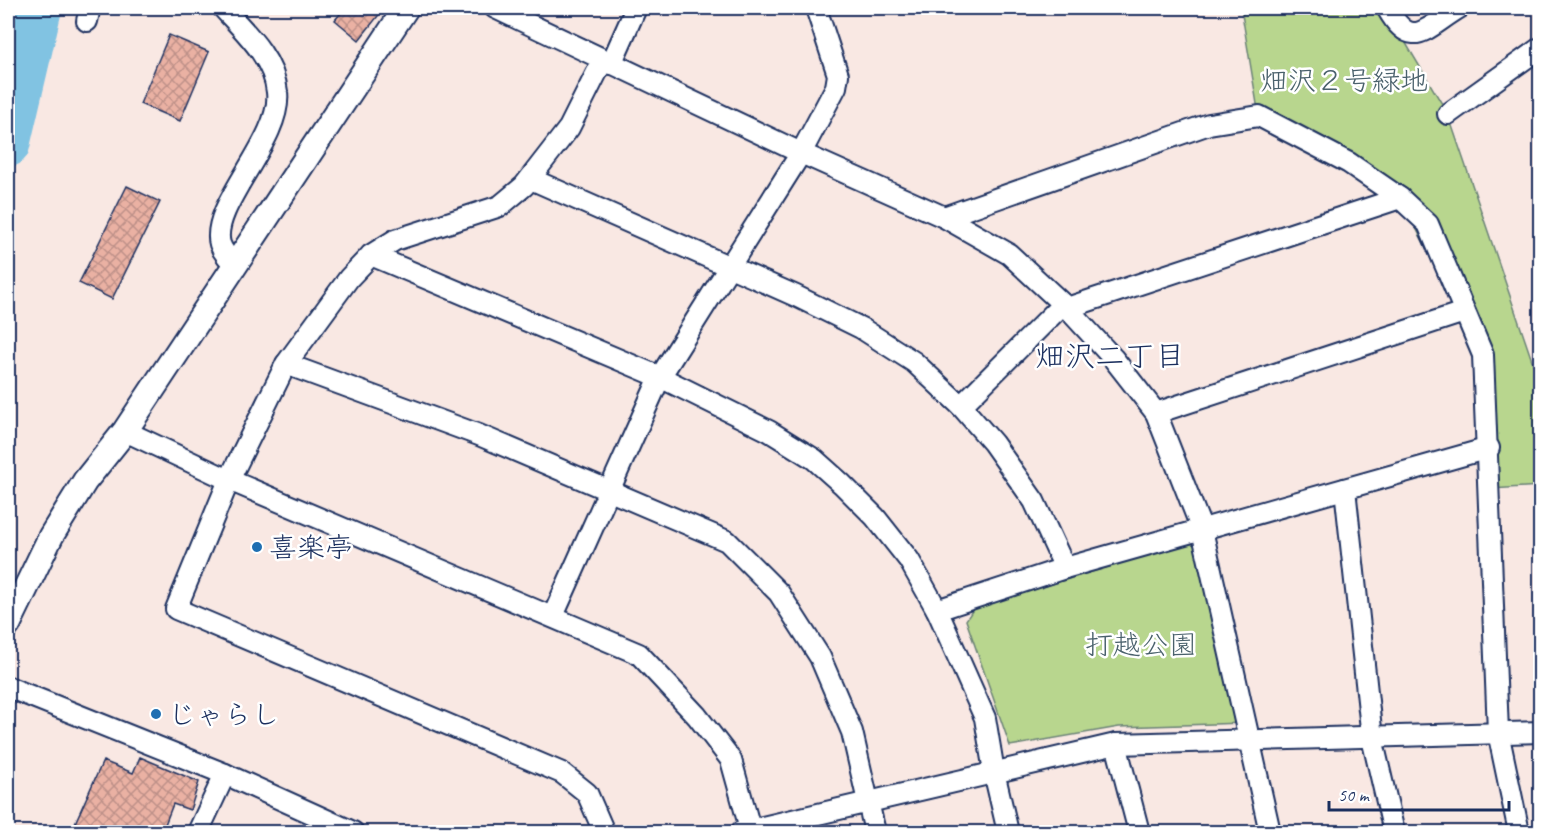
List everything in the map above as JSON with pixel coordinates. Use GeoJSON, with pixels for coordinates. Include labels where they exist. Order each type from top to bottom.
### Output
{"type":"FeatureCollection","features":[{"type":"Feature","properties":{"kind":"street"},"geometry":{"type":"LineString","coordinates":[[223,8],[263,55],[277,91],[277,107],[268,133],[225,212],[220,228],[220,243],[236,266]]}},
{"type":"Feature","properties":{"kind":"street"},"geometry":{"type":"LineString","coordinates":[[8,625],[51,536],[85,481],[125,431],[406,8]]}},
{"type":"Feature","properties":{"kind":"street"},"geometry":{"type":"LineString","coordinates":[[495,8],[801,153],[944,217],[1009,254],[1065,306],[1113,358],[1156,413],[1202,530],[1270,832]]}},
{"type":"Feature","properties":{"kind":"street"},"geometry":{"type":"LineString","coordinates":[[604,832],[588,794],[562,773],[176,609],[229,480],[286,364],[335,296],[371,255],[414,232],[500,206],[531,179],[568,128],[636,8]]}},
{"type":"Feature","properties":{"kind":"street"},"geometry":{"type":"LineString","coordinates":[[553,616],[660,377],[801,153],[836,87],[838,75],[816,8]]}},
{"type":"Feature","properties":{"kind":"street"},"geometry":{"type":"LineString","coordinates":[[1387,8],[1397,25],[1407,34],[1416,34],[1459,8]]}},
{"type":"Feature","properties":{"kind":"street"},"geometry":{"type":"LineString","coordinates":[[1448,114],[1540,48]]}},
{"type":"Feature","properties":{"kind":"street"},"geometry":{"type":"LineString","coordinates":[[944,217],[1209,124],[1259,116],[1348,163],[1400,198],[1428,224],[1483,355],[1489,448],[1498,732],[1519,832]]}},
{"type":"Feature","properties":{"kind":"street"},"geometry":{"type":"LineString","coordinates":[[531,179],[861,328],[914,362],[961,406],[993,443],[1034,501],[1065,568]]}},
{"type":"Feature","properties":{"kind":"street"},"geometry":{"type":"LineString","coordinates":[[961,406],[1065,306],[1400,198]]}},
{"type":"Feature","properties":{"kind":"street"},"geometry":{"type":"LineString","coordinates":[[371,255],[660,377],[768,431],[814,459],[875,517],[909,560],[937,610],[985,718],[994,772],[1008,832]]}},
{"type":"Feature","properties":{"kind":"street"},"geometry":{"type":"LineString","coordinates":[[1156,413],[1464,312]]}},
{"type":"Feature","properties":{"kind":"street"},"geometry":{"type":"LineString","coordinates":[[286,364],[479,435],[727,541],[779,593],[820,657],[852,732],[875,832]]}},
{"type":"Feature","properties":{"kind":"street"},"geometry":{"type":"LineString","coordinates":[[125,431],[229,480],[639,654],[697,716],[731,760],[747,832],[1116,744],[1540,732]]}},
{"type":"Feature","properties":{"kind":"street"},"geometry":{"type":"LineString","coordinates":[[937,610],[1065,568],[1489,448]]}},
{"type":"Feature","properties":{"kind":"street"},"geometry":{"type":"LineString","coordinates":[[1345,489],[1372,738],[1394,832]]}},
{"type":"Feature","properties":{"kind":"street"},"geometry":{"type":"LineString","coordinates":[[8,687],[225,774],[353,832]]}},
{"type":"Feature","properties":{"kind":"street"},"geometry":{"type":"LineString","coordinates":[[1116,744],[1139,832]]}},
{"type":"Feature","properties":{"kind":"street"},"geometry":{"type":"LineString","coordinates":[[198,832],[225,774]]}},
{"type":"Feature","properties":{"kind":"green space","name":"畑沢２号緑地"},"geometry":{"type":"Polygon","coordinates":[[[1241,8],[1385,8],[1448,114],[1540,384],[1540,486],[1490,489],[1483,355],[1400,198],[1259,116],[1241,8]]]}},
{"type":"Feature","properties":{"kind":"green space","name":"打越公園"},"geometry":{"type":"Polygon","coordinates":[[[1190,542],[1208,556],[1244,723],[1119,727],[1010,746],[966,620],[974,608],[1190,542]]]}},
{"type":"Feature","properties":{"kind":"building"},"geometry":{"type":"Polygon","coordinates":[[[8,8],[11,8],[10,43],[8,43],[8,8]]]}},
{"type":"Feature","properties":{"kind":"building"},"geometry":{"type":"Polygon","coordinates":[[[345,8],[378,8],[382,11],[359,40],[335,20],[345,8]]]}},
{"type":"Feature","properties":{"kind":"building"},"geometry":{"type":"Polygon","coordinates":[[[169,35],[209,52],[180,121],[140,104],[169,35]]]}},
{"type":"Feature","properties":{"kind":"building"},"geometry":{"type":"Polygon","coordinates":[[[127,186],[160,202],[112,299],[79,283],[127,186]]]}},
{"type":"Feature","properties":{"kind":"building"},"geometry":{"type":"Polygon","coordinates":[[[140,757],[199,782],[190,810],[173,804],[162,832],[71,832],[103,761],[133,773],[140,757]]]}},
{"type":"Feature","properties":{"kind":"waterway"},"geometry":{"type":"LineString","coordinates":[[8,145],[40,8]]}},
{"type":"Feature","properties":{"kind":"place","name":"喜楽亭"},"geometry":{"type":"Point","coordinates":[257,547]}},
{"type":"Feature","properties":{"kind":"place","name":"じゃらし"},"geometry":{"type":"Point","coordinates":[156,714]}},
{"type":"Feature","properties":{"kind":"district","name":"畑沢二丁目"},"geometry":{"type":"Point","coordinates":[1110,356]}}]}
